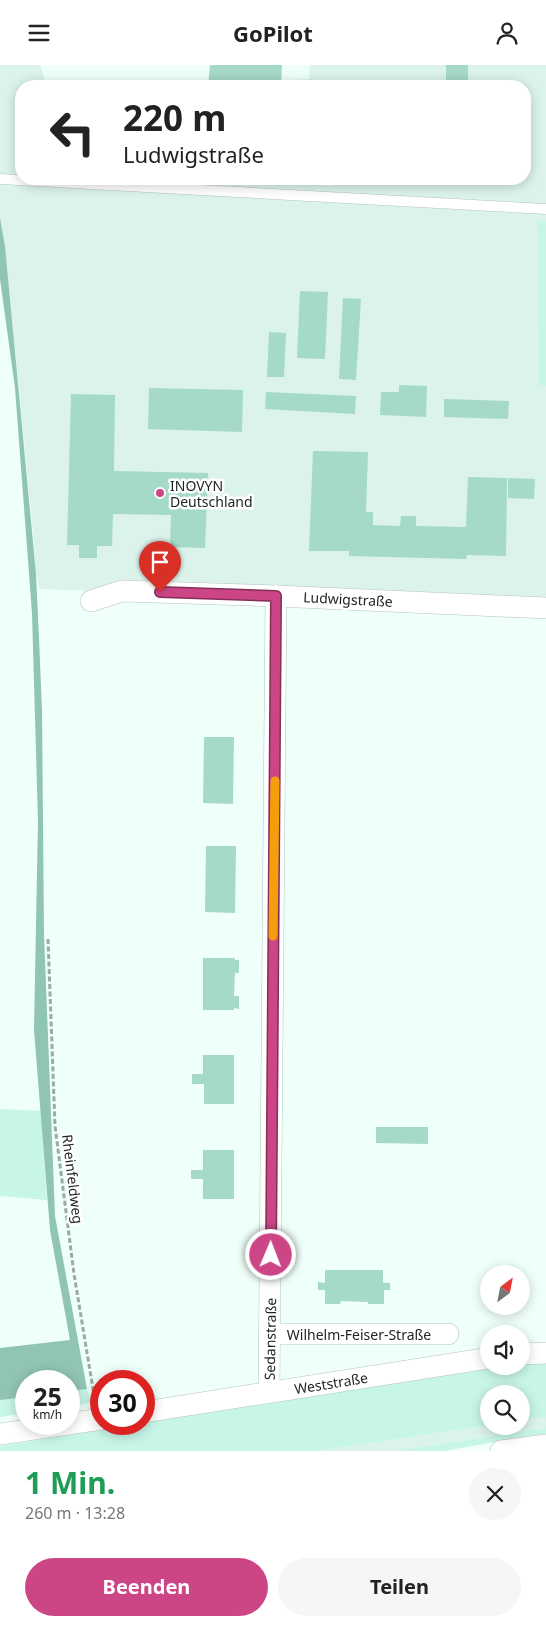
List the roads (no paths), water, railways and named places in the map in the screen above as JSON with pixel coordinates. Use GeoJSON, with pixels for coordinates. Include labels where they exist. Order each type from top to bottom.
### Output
{"type":"FeatureCollection","features":[{"type":"Feature","properties":{"kind":"street","name":"Ludwigstraße"},"geometry":{"type":"LineString","coordinates":[[91,601],[122,591],[546,608]]}},
{"type":"Feature","properties":{"kind":"street","name":"Sedanstraße"},"geometry":{"type":"LineString","coordinates":[[270,1392],[276,596]]}},
{"type":"Feature","properties":{"kind":"street","name":"Wilhelm-Feiser-Straße"},"geometry":{"type":"LineString","coordinates":[[270,1334],[448,1334]]}},
{"type":"Feature","properties":{"kind":"street"},"geometry":{"type":"LineString","coordinates":[[530,1354],[546,1353]]}},
{"type":"Feature","properties":{"kind":"street","name":"Weststraße"},"geometry":{"type":"LineString","coordinates":[[155,1410],[480,1359]]}},
{"type":"Feature","properties":{"kind":"street"},"geometry":{"type":"LineString","coordinates":[[0,1434],[90,1420]]}},
{"type":"Feature","properties":{"kind":"street"},"geometry":{"type":"LineString","coordinates":[[501,1451],[546,1445]]}},
{"type":"Feature","properties":{"kind":"lane"},"geometry":{"type":"LineString","coordinates":[[0,179],[15,180]]}},
{"type":"Feature","properties":{"kind":"lane"},"geometry":{"type":"LineString","coordinates":[[109,185],[546,209]]}},
{"type":"Feature","properties":{"kind":"place","name":"INOVYN Deutschland"},"geometry":{"type":"Point","coordinates":[160,493]}}]}
